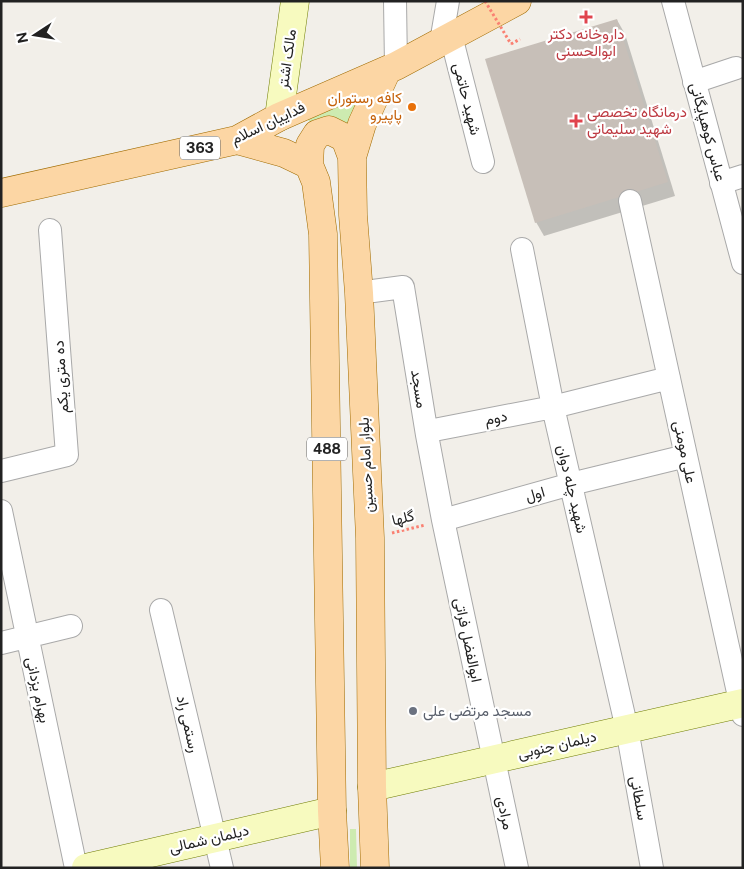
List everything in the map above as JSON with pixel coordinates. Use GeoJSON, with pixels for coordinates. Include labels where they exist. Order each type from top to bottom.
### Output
{"type":"FeatureCollection","features":[{"type":"Feature","properties":{"kind":"main road","name":"فداییان اسلام"},"geometry":{"type":"LineString","coordinates":[[1,193],[237,140],[279,117],[391,68],[517,1]]}},
{"type":"Feature","properties":{"kind":"main road","name":"بلوار امام حسین"},"geometry":{"type":"LineString","coordinates":[[375,868],[372,786],[370,538],[359,293],[352,215],[352,157],[362,124],[391,68]]}},
{"type":"Feature","properties":{"kind":"main road"},"geometry":{"type":"LineString","coordinates":[[237,140],[284,152],[309,165],[310,146],[313,140],[317,134],[329,130],[344,138],[352,157]]}},
{"type":"Feature","properties":{"kind":"main road","name":"488"},"geometry":{"type":"LineString","coordinates":[[309,165],[316,182],[323,234],[332,811],[335,868]]}},
{"type":"Feature","properties":{"kind":"street","name":"مالک اشتر"},"geometry":{"type":"LineString","coordinates":[[279,117],[294,1]]}},
{"type":"Feature","properties":{"kind":"street"},"geometry":{"type":"LineString","coordinates":[[391,68],[395,1]]}},
{"type":"Feature","properties":{"kind":"street"},"geometry":{"type":"LineString","coordinates":[[446,39],[448,1]]}},
{"type":"Feature","properties":{"kind":"street","name":"عباس کوهپایگانی"},"geometry":{"type":"LineString","coordinates":[[673,1],[743,263]]}},
{"type":"Feature","properties":{"kind":"street","name":"شهید حاتمی"},"geometry":{"type":"LineString","coordinates":[[446,39],[483,162]]}},
{"type":"Feature","properties":{"kind":"street"},"geometry":{"type":"LineString","coordinates":[[694,82],[736,68]]}},
{"type":"Feature","properties":{"kind":"street"},"geometry":{"type":"LineString","coordinates":[[721,182],[743,176]]}},
{"type":"Feature","properties":{"kind":"street","name":"علی مومنی"},"geometry":{"type":"LineString","coordinates":[[630,201],[742,707]]}},
{"type":"Feature","properties":{"kind":"street","name":"ده متری یکم"},"geometry":{"type":"LineString","coordinates":[[1,471],[67,455],[50,230]]}},
{"type":"Feature","properties":{"kind":"street","name":"شهید چله دوان"},"geometry":{"type":"LineString","coordinates":[[522,249],[553,407],[627,729]]}},
{"type":"Feature","properties":{"kind":"street","name":"مسجد"},"geometry":{"type":"LineString","coordinates":[[373,291],[403,287],[426,435],[442,520]]}},
{"type":"Feature","properties":{"kind":"street"},"geometry":{"type":"LineString","coordinates":[[553,407],[669,378]]}},
{"type":"Feature","properties":{"kind":"street","name":"دوم"},"geometry":{"type":"LineString","coordinates":[[439,429],[553,407]]}},
{"type":"Feature","properties":{"kind":"street","name":"اول"},"geometry":{"type":"LineString","coordinates":[[442,520],[571,484],[686,456]]}},
{"type":"Feature","properties":{"kind":"street","name":"بهرام یزدانی"},"geometry":{"type":"LineString","coordinates":[[1,511],[76,868]]}},
{"type":"Feature","properties":{"kind":"street","name":"ابوالفضل فراتی"},"geometry":{"type":"LineString","coordinates":[[442,520],[493,759]]}},
{"type":"Feature","properties":{"kind":"street","name":"رستمی راد"},"geometry":{"type":"LineString","coordinates":[[161,610],[222,868]]}},
{"type":"Feature","properties":{"kind":"street"},"geometry":{"type":"LineString","coordinates":[[1,643],[71,626]]}},
{"type":"Feature","properties":{"kind":"street","name":"دیلمان جنوبی"},"geometry":{"type":"LineString","coordinates":[[372,786],[627,729],[742,707]]}},
{"type":"Feature","properties":{"kind":"street","name":"سلطانی"},"geometry":{"type":"LineString","coordinates":[[627,729],[652,868]]}},
{"type":"Feature","properties":{"kind":"street","name":"مرادی"},"geometry":{"type":"LineString","coordinates":[[493,759],[517,868]]}},
{"type":"Feature","properties":{"kind":"street","name":"دیلمان شمالی"},"geometry":{"type":"LineString","coordinates":[[86,868],[332,811]]}},
{"type":"Feature","properties":{"kind":"path"},"geometry":{"type":"LineString","coordinates":[[485,1],[511,44],[520,39]]}},
{"type":"Feature","properties":{"kind":"path","name":"گلها"},"geometry":{"type":"LineString","coordinates":[[370,538],[442,520]]}},
{"type":"Feature","properties":{"kind":"green space"},"geometry":{"type":"Polygon","coordinates":[[[370,86],[351,169],[328,137],[303,116],[370,86]]]}},
{"type":"Feature","properties":{"kind":"green space"},"geometry":{"type":"Polygon","coordinates":[[[350,829],[356,829],[357,868],[350,868],[350,829]]]}},
{"type":"Feature","properties":{"kind":"building","name":"درمانگاه تخصصی شهید سلیمانی"},"geometry":{"type":"Polygon","coordinates":[[[617,19],[668,182],[535,223],[485,59],[617,19]]]}},
{"type":"Feature","properties":{"kind":"place","name":"داروخانه دکتر ابوالحسنی"},"geometry":{"type":"Point","coordinates":[586,17]}},
{"type":"Feature","properties":{"kind":"place","name":"کافه رستوران پاپیرو"},"geometry":{"type":"Point","coordinates":[412,107]}},
{"type":"Feature","properties":{"kind":"place","name":"درمانگاه تخصصی شهید سلیمانی"},"geometry":{"type":"Point","coordinates":[576,121]}},
{"type":"Feature","properties":{"kind":"place","name":"مسجد مرتضی علی"},"geometry":{"type":"Point","coordinates":[413,711]}}]}
